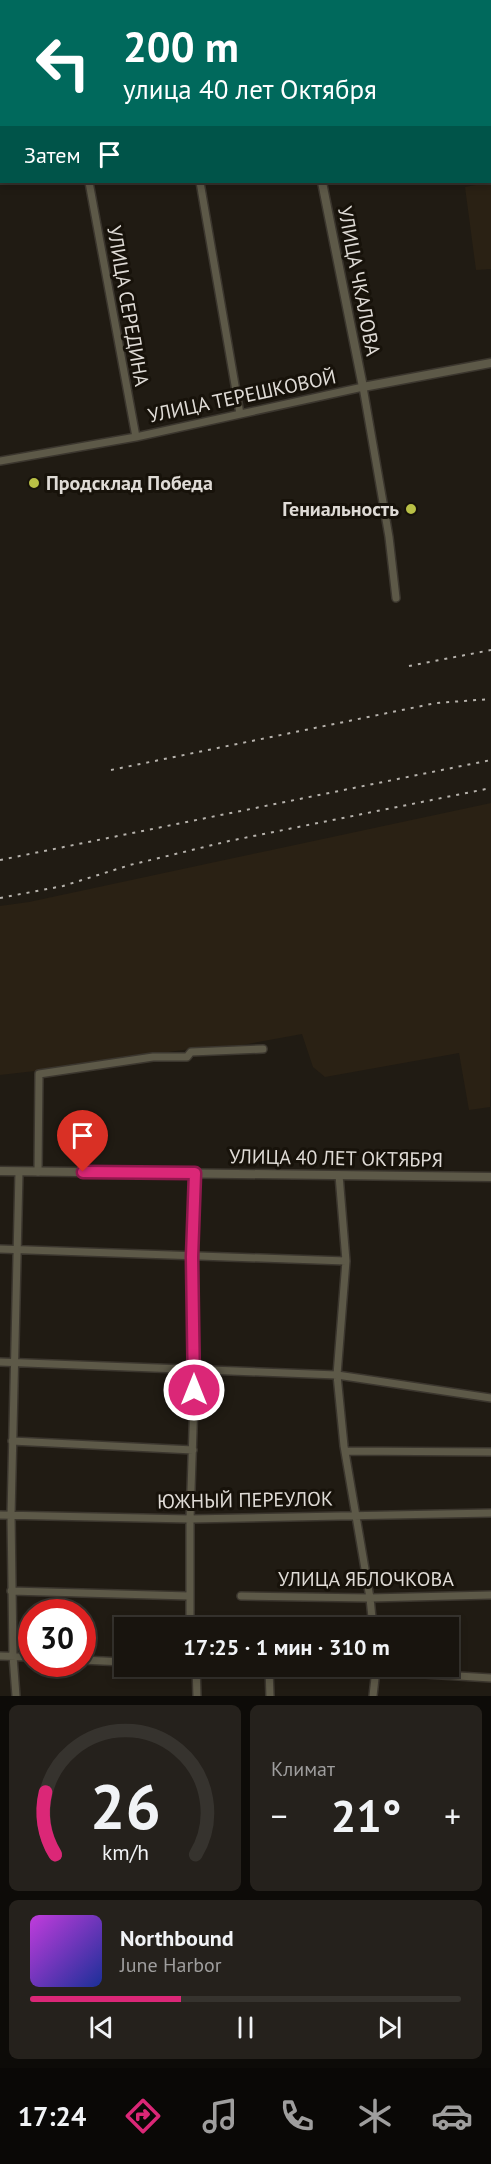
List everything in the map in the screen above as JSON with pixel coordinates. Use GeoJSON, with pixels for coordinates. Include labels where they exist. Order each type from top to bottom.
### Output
{"type":"FeatureCollection","features":[{"type":"Feature","properties":{"kind":"street","name":"УЛИЦА СЕРЕДИНА"},"geometry":{"type":"LineString","coordinates":[[89,183],[136,436]]}},
{"type":"Feature","properties":{"kind":"street"},"geometry":{"type":"LineString","coordinates":[[200,183],[240,414]]}},
{"type":"Feature","properties":{"kind":"street","name":"УЛИЦА ЧКАЛОВА"},"geometry":{"type":"LineString","coordinates":[[322,183],[363,387]]}},
{"type":"Feature","properties":{"kind":"street","name":"УЛИЦА ТЕРЕШКОВОЙ"},"geometry":{"type":"LineString","coordinates":[[0,461],[136,436],[363,387],[491,363]]}},
{"type":"Feature","properties":{"kind":"street"},"geometry":{"type":"LineString","coordinates":[[363,387],[389,537],[396,598]]}},
{"type":"Feature","properties":{"kind":"street"},"geometry":{"type":"LineString","coordinates":[[38,1172],[39,1074],[153,1057],[187,1058],[191,1052],[263,1049]]}},
{"type":"Feature","properties":{"kind":"street","name":"УЛИЦА 40 ЛЕТ ОКТЯБРЯ"},"geometry":{"type":"LineString","coordinates":[[0,1171],[491,1177]]}},
{"type":"Feature","properties":{"kind":"street"},"geometry":{"type":"LineString","coordinates":[[16,1696],[11,1591],[11,1515],[19,1172]]}},
{"type":"Feature","properties":{"kind":"street"},"geometry":{"type":"LineString","coordinates":[[190,1617],[195,1370],[192,1257],[195,1173]]}},
{"type":"Feature","properties":{"kind":"street"},"geometry":{"type":"LineString","coordinates":[[339,1175],[346,1261],[337,1375],[345,1451],[372,1617]]}},
{"type":"Feature","properties":{"kind":"street"},"geometry":{"type":"LineString","coordinates":[[0,1249],[346,1261]]}},
{"type":"Feature","properties":{"kind":"street"},"geometry":{"type":"LineString","coordinates":[[0,1362],[337,1375],[491,1398]]}},
{"type":"Feature","properties":{"kind":"street"},"geometry":{"type":"LineString","coordinates":[[12,1441],[192,1450]]}},
{"type":"Feature","properties":{"kind":"street"},"geometry":{"type":"LineString","coordinates":[[345,1451],[491,1452]]}},
{"type":"Feature","properties":{"kind":"street","name":"ЮЖНЫЙ ПЕРЕУЛОК"},"geometry":{"type":"LineString","coordinates":[[0,1515],[190,1519],[491,1513]]}},
{"type":"Feature","properties":{"kind":"street"},"geometry":{"type":"LineString","coordinates":[[11,1591],[189,1596]]}},
{"type":"Feature","properties":{"kind":"street","name":"УЛИЦА ЯБЛОЧКОВА"},"geometry":{"type":"LineString","coordinates":[[241,1596],[370,1598],[491,1594]]}},
{"type":"Feature","properties":{"kind":"street"},"geometry":{"type":"LineString","coordinates":[[0,1656],[18,1656]]}},
{"type":"Feature","properties":{"kind":"street"},"geometry":{"type":"LineString","coordinates":[[96,1661],[114,1662]]}},
{"type":"Feature","properties":{"kind":"street"},"geometry":{"type":"LineString","coordinates":[[459,1675],[491,1678]]}},
{"type":"Feature","properties":{"kind":"street"},"geometry":{"type":"LineString","coordinates":[[196,1677],[197,1696]]}},
{"type":"Feature","properties":{"kind":"street"},"geometry":{"type":"LineString","coordinates":[[269,1677],[270,1696]]}},
{"type":"Feature","properties":{"kind":"street"},"geometry":{"type":"LineString","coordinates":[[373,1696],[375,1677]]}},
{"type":"Feature","properties":{"kind":"shaded area"},"geometry":{"type":"Polygon","coordinates":[[[491,183],[491,269],[476,270],[465,187],[491,183]]]}},
{"type":"Feature","properties":{"kind":"shaded area"},"geometry":{"type":"Polygon","coordinates":[[[491,803],[490,1107],[469,1110],[459,1053],[325,1077],[313,1067],[302,1034],[242,1045],[183,1050],[0,1075],[0,906],[29,902],[491,803]]]}},
{"type":"Feature","properties":{"kind":"railway"},"geometry":{"type":"LineString","coordinates":[[409,666],[491,650]]}},
{"type":"Feature","properties":{"kind":"railway"},"geometry":{"type":"LineString","coordinates":[[111,770],[436,703],[491,699]]}},
{"type":"Feature","properties":{"kind":"railway"},"geometry":{"type":"LineString","coordinates":[[0,860],[491,760]]}},
{"type":"Feature","properties":{"kind":"railway"},"geometry":{"type":"LineString","coordinates":[[0,898],[63,886],[130,865],[229,841],[491,788]]}},
{"type":"Feature","properties":{"kind":"place","name":"Продсклад Победа"},"geometry":{"type":"Point","coordinates":[34,483]}},
{"type":"Feature","properties":{"kind":"place","name":"Гениальность"},"geometry":{"type":"Point","coordinates":[411,509]}},
{"type":"Feature","properties":{"kind":"route"},"geometry":{"type":"LineString","coordinates":[[83,1172],[195,1173],[192,1257],[194,1390]]}}]}
